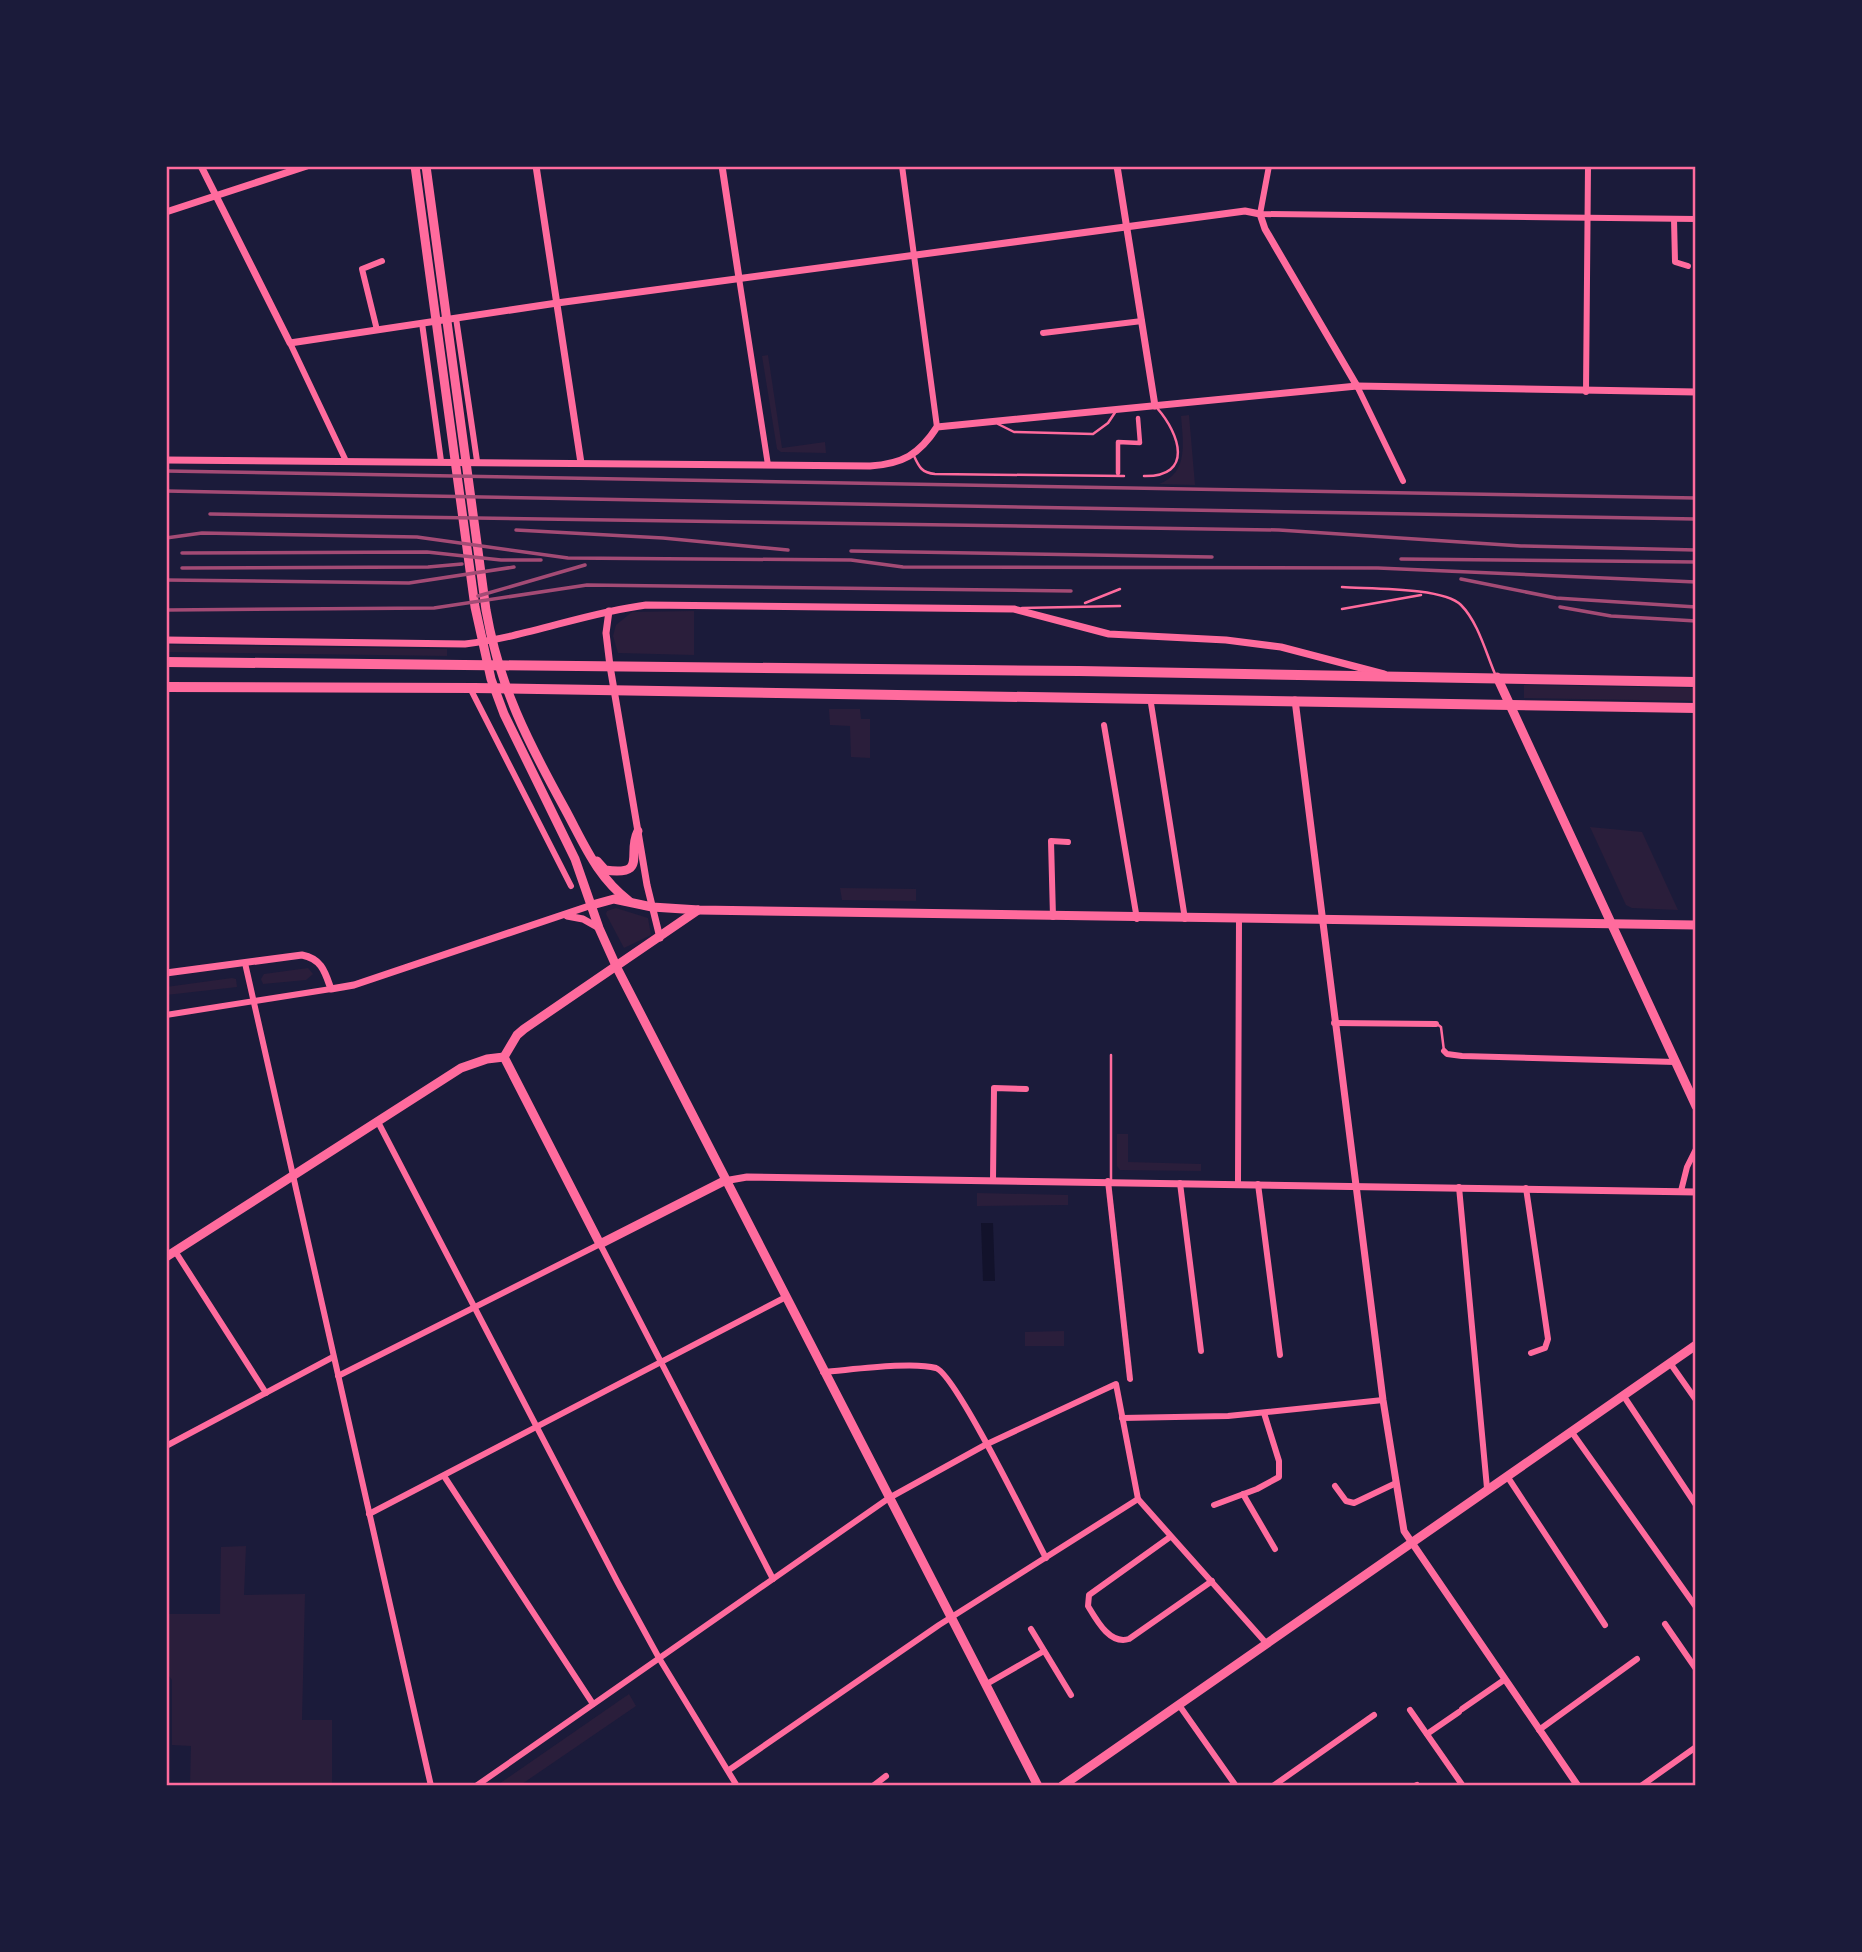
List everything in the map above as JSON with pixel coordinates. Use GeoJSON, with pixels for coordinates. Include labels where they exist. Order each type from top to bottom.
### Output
{"type":"FeatureCollection","features":[{"type":"Feature","properties":{"kind":"highway"},"geometry":{"type":"LineString","coordinates":[[166,662],[1079,670],[1696,682]]}},
{"type":"Feature","properties":{"kind":"highway"},"geometry":{"type":"LineString","coordinates":[[166,687],[1150,697],[1696,708]]}},
{"type":"Feature","properties":{"kind":"main road"},"geometry":{"type":"LineString","coordinates":[[426,166],[491,643],[510,705],[588,854],[598,871],[631,902]]}},
{"type":"Feature","properties":{"kind":"main road"},"geometry":{"type":"LineString","coordinates":[[414,170],[482,645],[504,714],[564,833],[599,928],[617,968],[784,1298],[1038,1786]]}},
{"type":"Feature","properties":{"kind":"main road"},"geometry":{"type":"LineString","coordinates":[[1497,677],[1696,1106]]}},
{"type":"Feature","properties":{"kind":"main road"},"geometry":{"type":"LineString","coordinates":[[588,854],[605,870],[626,871],[635,862],[634,839],[638,831]]}},
{"type":"Feature","properties":{"kind":"main road"},"geometry":{"type":"LineString","coordinates":[[592,905],[614,899],[652,907],[699,910],[1137,919],[1696,925]]}},
{"type":"Feature","properties":{"kind":"main road"},"geometry":{"type":"LineString","coordinates":[[504,1058],[517,1035],[524,1029],[699,910]]}},
{"type":"Feature","properties":{"kind":"main road"},"geometry":{"type":"LineString","coordinates":[[170,1254],[461,1068],[486,1059],[504,1058]]}},
{"type":"Feature","properties":{"kind":"main road"},"geometry":{"type":"LineString","coordinates":[[504,1058],[600,1244],[724,1181]]}},
{"type":"Feature","properties":{"kind":"main road"},"geometry":{"type":"LineString","coordinates":[[1062,1786],[1696,1345]]}},
{"type":"Feature","properties":{"kind":"street"},"geometry":{"type":"LineString","coordinates":[[201,166],[346,461]]}},
{"type":"Feature","properties":{"kind":"street"},"geometry":{"type":"LineString","coordinates":[[166,212],[307,166]]}},
{"type":"Feature","properties":{"kind":"street"},"geometry":{"type":"LineString","coordinates":[[536,166],[581,463]]}},
{"type":"Feature","properties":{"kind":"street"},"geometry":{"type":"LineString","coordinates":[[722,166],[768,465]]}},
{"type":"Feature","properties":{"kind":"street"},"geometry":{"type":"LineString","coordinates":[[902,166],[937,428]]}},
{"type":"Feature","properties":{"kind":"street"},"geometry":{"type":"LineString","coordinates":[[1117,166],[1155,406]]}},
{"type":"Feature","properties":{"kind":"street"},"geometry":{"type":"LineString","coordinates":[[1269,166],[1260,214],[1265,229],[1357,386],[1403,481]]}},
{"type":"Feature","properties":{"kind":"street"},"geometry":{"type":"LineString","coordinates":[[1586,392],[1588,166]]}},
{"type":"Feature","properties":{"kind":"street"},"geometry":{"type":"LineString","coordinates":[[290,343],[557,303],[1245,211],[1260,214],[1696,219]]}},
{"type":"Feature","properties":{"kind":"street"},"geometry":{"type":"LineString","coordinates":[[1674,219],[1675,262],[1688,266]]}},
{"type":"Feature","properties":{"kind":"street"},"geometry":{"type":"LineString","coordinates":[[377,330],[362,269],[382,261]]}},
{"type":"Feature","properties":{"kind":"street"},"geometry":{"type":"LineString","coordinates":[[456,318],[477,461]]}},
{"type":"Feature","properties":{"kind":"street"},"geometry":{"type":"LineString","coordinates":[[1043,332],[1142,321]]}},
{"type":"Feature","properties":{"kind":"street"},"geometry":{"type":"LineString","coordinates":[[422,323],[441,461]]}},
{"type":"Feature","properties":{"kind":"street"},"geometry":{"type":"LineString","coordinates":[[166,460],[881,465],[914,456],[937,428],[1357,386],[1696,392]]}},
{"type":"Feature","properties":{"kind":"street"},"geometry":{"type":"LineString","coordinates":[[1118,473],[1118,442],[1140,443],[1138,418]]}},
{"type":"Feature","properties":{"kind":"street"},"geometry":{"type":"LineString","coordinates":[[166,640],[465,644],[501,640],[609,611],[669,604],[1014,609],[1109,634],[1226,640],[1281,647],[1395,677]]}},
{"type":"Feature","properties":{"kind":"street"},"geometry":{"type":"LineString","coordinates":[[609,611],[606,633],[610,666],[638,831],[660,938]]}},
{"type":"Feature","properties":{"kind":"street"},"geometry":{"type":"LineString","coordinates":[[470,688],[571,886]]}},
{"type":"Feature","properties":{"kind":"street"},"geometry":{"type":"LineString","coordinates":[[1150,697],[1185,919]]}},
{"type":"Feature","properties":{"kind":"street"},"geometry":{"type":"LineString","coordinates":[[1295,700],[1394,1484],[1404,1531],[1578,1786]]}},
{"type":"Feature","properties":{"kind":"street"},"geometry":{"type":"LineString","coordinates":[[1104,725],[1137,919]]}},
{"type":"Feature","properties":{"kind":"street"},"geometry":{"type":"LineString","coordinates":[[1053,917],[1051,841],[1068,842]]}},
{"type":"Feature","properties":{"kind":"street"},"geometry":{"type":"LineString","coordinates":[[166,1015],[354,985],[592,905]]}},
{"type":"Feature","properties":{"kind":"street"},"geometry":{"type":"LineString","coordinates":[[563,915],[583,919],[599,928]]}},
{"type":"Feature","properties":{"kind":"street"},"geometry":{"type":"LineString","coordinates":[[1238,1183],[1239,919]]}},
{"type":"Feature","properties":{"kind":"street"},"geometry":{"type":"LineString","coordinates":[[166,973],[311,957],[323,967],[331,989]]}},
{"type":"Feature","properties":{"kind":"street"},"geometry":{"type":"LineString","coordinates":[[245,963],[431,1786]]}},
{"type":"Feature","properties":{"kind":"street"},"geometry":{"type":"LineString","coordinates":[[1334,1023],[1436,1024]]}},
{"type":"Feature","properties":{"kind":"street"},"geometry":{"type":"LineString","coordinates":[[1444,1051],[1457,1056],[1675,1062]]}},
{"type":"Feature","properties":{"kind":"street"},"geometry":{"type":"LineString","coordinates":[[993,1180],[995,1088],[1026,1089]]}},
{"type":"Feature","properties":{"kind":"street"},"geometry":{"type":"LineString","coordinates":[[378,1122],[659,1658],[737,1786]]}},
{"type":"Feature","properties":{"kind":"street"},"geometry":{"type":"LineString","coordinates":[[1681,1191],[1686,1167],[1696,1149]]}},
{"type":"Feature","properties":{"kind":"street"},"geometry":{"type":"LineString","coordinates":[[724,1181],[747,1177],[1109,1181],[1696,1192]]}},
{"type":"Feature","properties":{"kind":"street"},"geometry":{"type":"LineString","coordinates":[[1109,1181],[1130,1378]]}},
{"type":"Feature","properties":{"kind":"street"},"geometry":{"type":"LineString","coordinates":[[1180,1183],[1201,1351]]}},
{"type":"Feature","properties":{"kind":"street"},"geometry":{"type":"LineString","coordinates":[[1258,1184],[1280,1355]]}},
{"type":"Feature","properties":{"kind":"street"},"geometry":{"type":"LineString","coordinates":[[1459,1187],[1487,1488]]}},
{"type":"Feature","properties":{"kind":"street"},"geometry":{"type":"LineString","coordinates":[[1526,1188],[1548,1339],[1545,1348],[1531,1353]]}},
{"type":"Feature","properties":{"kind":"street"},"geometry":{"type":"LineString","coordinates":[[338,1376],[475,1310],[600,1244],[773,1579]]}},
{"type":"Feature","properties":{"kind":"street"},"geometry":{"type":"LineString","coordinates":[[170,1254],[266,1393]]}},
{"type":"Feature","properties":{"kind":"street"},"geometry":{"type":"LineString","coordinates":[[369,1514],[784,1298]]}},
{"type":"Feature","properties":{"kind":"street"},"geometry":{"type":"LineString","coordinates":[[166,1446],[333,1357]]}},
{"type":"Feature","properties":{"kind":"street"},"geometry":{"type":"LineString","coordinates":[[1670,1363],[1696,1400]]}},
{"type":"Feature","properties":{"kind":"street"},"geometry":{"type":"LineString","coordinates":[[823,1372],[935,1368],[951,1381],[1046,1558]]}},
{"type":"Feature","properties":{"kind":"street"},"geometry":{"type":"LineString","coordinates":[[476,1786],[889,1498],[985,1445],[1116,1384],[1138,1499],[1266,1643]]}},
{"type":"Feature","properties":{"kind":"street"},"geometry":{"type":"LineString","coordinates":[[1623,1395],[1696,1505]]}},
{"type":"Feature","properties":{"kind":"street"},"geometry":{"type":"LineString","coordinates":[[1122,1418],[1264,1413],[1383,1400]]}},
{"type":"Feature","properties":{"kind":"street"},"geometry":{"type":"LineString","coordinates":[[1214,1505],[1277,1480],[1280,1473],[1264,1413]]}},
{"type":"Feature","properties":{"kind":"street"},"geometry":{"type":"LineString","coordinates":[[1571,1431],[1696,1607]]}},
{"type":"Feature","properties":{"kind":"street"},"geometry":{"type":"LineString","coordinates":[[444,1476],[593,1704]]}},
{"type":"Feature","properties":{"kind":"street"},"geometry":{"type":"LineString","coordinates":[[1507,1476],[1605,1625]]}},
{"type":"Feature","properties":{"kind":"street"},"geometry":{"type":"LineString","coordinates":[[1335,1486],[1346,1501],[1354,1503],[1394,1484]]}},
{"type":"Feature","properties":{"kind":"street"},"geometry":{"type":"LineString","coordinates":[[1243,1494],[1275,1549]]}},
{"type":"Feature","properties":{"kind":"street"},"geometry":{"type":"LineString","coordinates":[[729,1770],[950,1618],[1138,1499]]}},
{"type":"Feature","properties":{"kind":"street"},"geometry":{"type":"LineString","coordinates":[[1170,1537],[1087,1598],[1090,1611],[1112,1637],[1120,1641],[1132,1637],[1212,1581]]}},
{"type":"Feature","properties":{"kind":"street"},"geometry":{"type":"LineString","coordinates":[[1665,1625],[1696,1670]]}},
{"type":"Feature","properties":{"kind":"street"},"geometry":{"type":"LineString","coordinates":[[1031,1629],[1072,1695]]}},
{"type":"Feature","properties":{"kind":"street"},"geometry":{"type":"LineString","coordinates":[[985,1685],[1044,1651]]}},
{"type":"Feature","properties":{"kind":"street"},"geometry":{"type":"LineString","coordinates":[[1538,1730],[1637,1660]]}},
{"type":"Feature","properties":{"kind":"street"},"geometry":{"type":"LineString","coordinates":[[1427,1734],[1504,1680]]}},
{"type":"Feature","properties":{"kind":"street"},"geometry":{"type":"LineString","coordinates":[[1179,1704],[1236,1786]]}},
{"type":"Feature","properties":{"kind":"street"},"geometry":{"type":"LineString","coordinates":[[1410,1710],[1463,1786]]}},
{"type":"Feature","properties":{"kind":"street"},"geometry":{"type":"LineString","coordinates":[[1273,1786],[1374,1715]]}},
{"type":"Feature","properties":{"kind":"street"},"geometry":{"type":"LineString","coordinates":[[1641,1786],[1696,1747]]}},
{"type":"Feature","properties":{"kind":"street"},"geometry":{"type":"LineString","coordinates":[[873,1786],[886,1776]]}},
{"type":"Feature","properties":{"kind":"lane"},"geometry":{"type":"LineString","coordinates":[[1144,476],[1162,476],[1169,471],[1177,455],[1176,434],[1155,406]]}},
{"type":"Feature","properties":{"kind":"lane"},"geometry":{"type":"LineString","coordinates":[[992,422],[1014,432],[1093,433],[1108,423],[1118,410]]}},
{"type":"Feature","properties":{"kind":"lane"},"geometry":{"type":"LineString","coordinates":[[914,456],[920,468],[926,473],[935,474],[1124,476]]}},
{"type":"Feature","properties":{"kind":"lane"},"geometry":{"type":"LineString","coordinates":[[1342,587],[1449,598],[1463,607],[1497,677]]}},
{"type":"Feature","properties":{"kind":"lane"},"geometry":{"type":"LineString","coordinates":[[1082,605],[1120,589]]}},
{"type":"Feature","properties":{"kind":"lane"},"geometry":{"type":"LineString","coordinates":[[1342,609],[1428,594]]}},
{"type":"Feature","properties":{"kind":"lane"},"geometry":{"type":"LineString","coordinates":[[1014,609],[1120,606]]}},
{"type":"Feature","properties":{"kind":"lane"},"geometry":{"type":"LineString","coordinates":[[1436,1024],[1441,1027],[1444,1051]]}},
{"type":"Feature","properties":{"kind":"lane"},"geometry":{"type":"LineString","coordinates":[[1109,1181],[1111,1055]]}},
{"type":"Feature","properties":{"kind":"shaded area"},"geometry":{"type":"Polygon","coordinates":[[[768,355],[782,448],[825,442],[826,453],[781,452],[777,449],[762,356],[768,355]]]}},
{"type":"Feature","properties":{"kind":"shaded area"},"geometry":{"type":"Polygon","coordinates":[[[1189,415],[1195,485],[1159,484],[1169,479],[1180,465],[1183,446],[1181,416],[1189,415]]]}},
{"type":"Feature","properties":{"kind":"shaded area"},"geometry":{"type":"Polygon","coordinates":[[[694,611],[694,655],[618,653],[613,636],[616,625],[632,612],[694,611]]]}},
{"type":"Feature","properties":{"kind":"shaded area"},"geometry":{"type":"Polygon","coordinates":[[[166,645],[447,649],[447,656],[166,652],[166,645]]]}},
{"type":"Feature","properties":{"kind":"shaded area"},"geometry":{"type":"Polygon","coordinates":[[[1524,685],[1696,688],[1696,701],[1524,698],[1524,685]]]}},
{"type":"Feature","properties":{"kind":"shaded area"},"geometry":{"type":"Polygon","coordinates":[[[829,709],[860,709],[861,719],[870,719],[870,758],[851,757],[850,726],[830,725],[829,709]]]}},
{"type":"Feature","properties":{"kind":"shaded area"},"geometry":{"type":"Polygon","coordinates":[[[1590,827],[1642,832],[1678,910],[1632,908],[1626,905],[1590,827]]]}},
{"type":"Feature","properties":{"kind":"shaded area"},"geometry":{"type":"Polygon","coordinates":[[[840,888],[916,889],[916,901],[842,900],[840,888]]]}},
{"type":"Feature","properties":{"kind":"shaded area"},"geometry":{"type":"Polygon","coordinates":[[[616,908],[648,918],[651,935],[624,948],[606,914],[616,908]]]}},
{"type":"Feature","properties":{"kind":"shaded area"},"geometry":{"type":"Polygon","coordinates":[[[308,968],[313,974],[306,980],[263,984],[261,979],[264,974],[308,968]]]}},
{"type":"Feature","properties":{"kind":"shaded area"},"geometry":{"type":"Polygon","coordinates":[[[236,979],[237,987],[166,995],[166,987],[236,979]]]}},
{"type":"Feature","properties":{"kind":"shaded area"},"geometry":{"type":"Polygon","coordinates":[[[1117,1134],[1128,1134],[1128,1162],[1201,1164],[1201,1171],[1120,1170],[1117,1166],[1117,1134]]]}},
{"type":"Feature","properties":{"kind":"shaded area"},"geometry":{"type":"Polygon","coordinates":[[[977,1193],[1068,1195],[1068,1205],[977,1206],[977,1193]]]}},
{"type":"Feature","properties":{"kind":"shaded area"},"geometry":{"type":"Polygon","coordinates":[[[981,1223],[993,1223],[995,1281],[983,1281],[981,1223]]]}},
{"type":"Feature","properties":{"kind":"shaded area"},"geometry":{"type":"Polygon","coordinates":[[[1064,1331],[1064,1346],[1025,1346],[1025,1332],[1064,1331]]]}},
{"type":"Feature","properties":{"kind":"shaded area"},"geometry":{"type":"Polygon","coordinates":[[[246,1546],[244,1595],[305,1594],[302,1720],[332,1720],[332,1786],[190,1786],[191,1746],[172,1745],[172,1680],[166,1672],[166,1614],[220,1614],[221,1547],[246,1546]]]}},
{"type":"Feature","properties":{"kind":"shaded area"},"geometry":{"type":"Polygon","coordinates":[[[629,1694],[636,1706],[519,1786],[496,1786],[629,1694]]]}},
{"type":"Feature","properties":{"kind":"railway"},"geometry":{"type":"LineString","coordinates":[[166,471],[1696,498]]}},
{"type":"Feature","properties":{"kind":"railway"},"geometry":{"type":"LineString","coordinates":[[166,491],[1696,519]]}},
{"type":"Feature","properties":{"kind":"railway"},"geometry":{"type":"LineString","coordinates":[[210,514],[1279,530],[1521,546],[1696,550]]}},
{"type":"Feature","properties":{"kind":"railway"},"geometry":{"type":"LineString","coordinates":[[516,530],[663,538],[788,550]]}},
{"type":"Feature","properties":{"kind":"railway"},"geometry":{"type":"LineString","coordinates":[[166,538],[202,533],[417,537],[568,558],[851,560],[903,567],[1378,568],[1696,582]]}},
{"type":"Feature","properties":{"kind":"railway"},"geometry":{"type":"LineString","coordinates":[[851,551],[1212,557]]}},
{"type":"Feature","properties":{"kind":"railway"},"geometry":{"type":"LineString","coordinates":[[182,553],[427,552],[501,560],[541,560]]}},
{"type":"Feature","properties":{"kind":"railway"},"geometry":{"type":"LineString","coordinates":[[1401,559],[1696,562]]}},
{"type":"Feature","properties":{"kind":"railway"},"geometry":{"type":"LineString","coordinates":[[182,568],[428,567],[462,564]]}},
{"type":"Feature","properties":{"kind":"railway"},"geometry":{"type":"LineString","coordinates":[[478,596],[585,565]]}},
{"type":"Feature","properties":{"kind":"railway"},"geometry":{"type":"LineString","coordinates":[[166,580],[409,583],[514,567]]}},
{"type":"Feature","properties":{"kind":"railway"},"geometry":{"type":"LineString","coordinates":[[1461,579],[1556,598],[1696,607]]}},
{"type":"Feature","properties":{"kind":"railway"},"geometry":{"type":"LineString","coordinates":[[166,610],[434,608],[587,585],[1071,591]]}},
{"type":"Feature","properties":{"kind":"railway"},"geometry":{"type":"LineString","coordinates":[[1560,607],[1611,616],[1696,621]]}}]}
